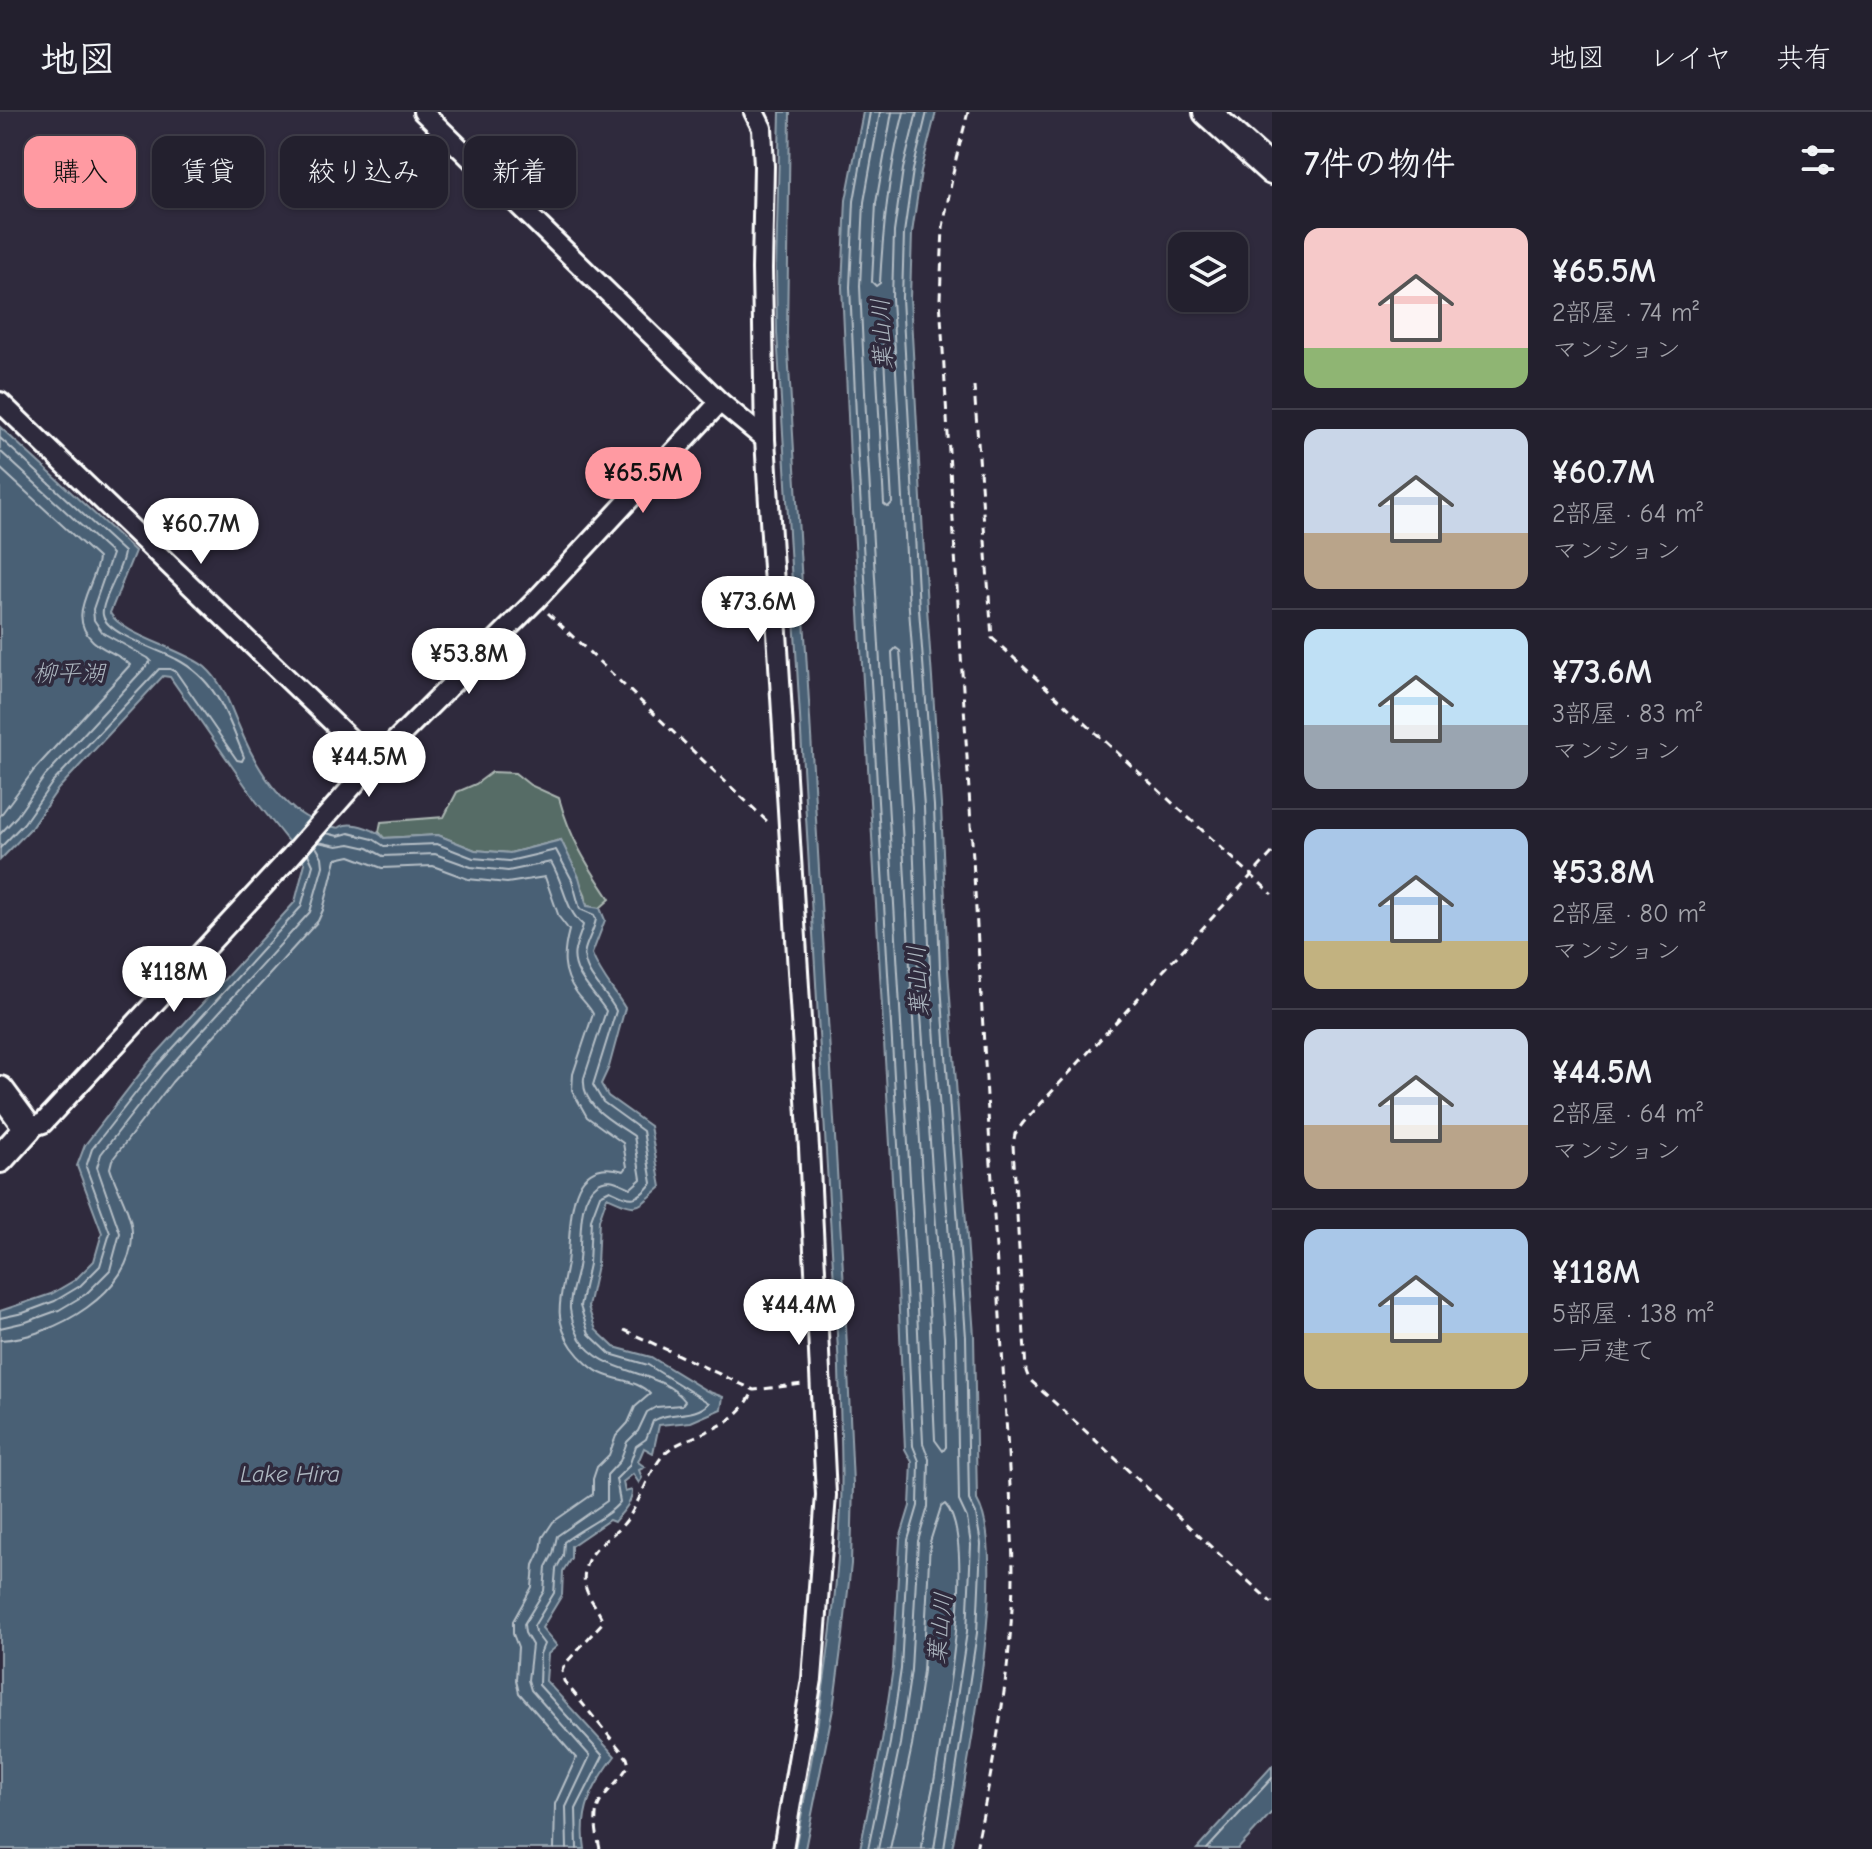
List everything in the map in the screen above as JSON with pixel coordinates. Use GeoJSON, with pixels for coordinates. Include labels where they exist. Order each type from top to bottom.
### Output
{"type":"FeatureCollection","features":[{"type":"Feature","properties":{"kind":"street"},"geometry":{"type":"LineString","coordinates":[[423,112],[720,402],[765,439]]}},
{"type":"Feature","properties":{"kind":"street"},"geometry":{"type":"LineString","coordinates":[[754,112],[762,128],[764,166],[762,284],[765,439],[791,845],[826,1495],[812,1679],[783,1849]]}},
{"type":"Feature","properties":{"kind":"street"},"geometry":{"type":"LineString","coordinates":[[1207,112],[1272,171]]}},
{"type":"Feature","properties":{"kind":"street"},"geometry":{"type":"LineString","coordinates":[[0,402],[374,762]]}},
{"type":"Feature","properties":{"kind":"street"},"geometry":{"type":"LineString","coordinates":[[0,1159],[28,1128],[43,1123],[374,762],[535,601],[720,402]]}},
{"type":"Feature","properties":{"kind":"street"},"geometry":{"type":"LineString","coordinates":[[0,1090],[28,1128]]}},
{"type":"Feature","properties":{"kind":"path"},"geometry":{"type":"LineString","coordinates":[[968,112],[943,227],[940,299],[1013,1578],[1007,1667],[976,1849]]}},
{"type":"Feature","properties":{"kind":"path"},"geometry":{"type":"LineString","coordinates":[[974,386],[992,638],[1272,894]]}},
{"type":"Feature","properties":{"kind":"path"},"geometry":{"type":"LineString","coordinates":[[535,601],[791,845]]}},
{"type":"Feature","properties":{"kind":"path"},"geometry":{"type":"LineString","coordinates":[[1272,853],[1023,1123],[1015,1134],[1013,1145],[1026,1371],[1029,1379],[1272,1603]]}},
{"type":"Feature","properties":{"kind":"path"},"geometry":{"type":"LineString","coordinates":[[624,1330],[754,1390],[822,1382]]}},
{"type":"Feature","properties":{"kind":"path"},"geometry":{"type":"LineString","coordinates":[[600,1849],[594,1822],[595,1808],[629,1765],[627,1758],[564,1681],[562,1671],[565,1664],[603,1622],[587,1596],[584,1583],[586,1565],[592,1552],[625,1522],[668,1450],[734,1419],[754,1390]]}},
{"type":"Feature","properties":{"kind":"green space"},"geometry":{"type":"Polygon","coordinates":[[[492,772],[515,773],[530,785],[559,798],[580,851],[610,899],[600,908],[587,906],[585,894],[561,840],[510,853],[475,850],[438,835],[384,838],[379,832],[381,822],[444,817],[457,792],[476,784],[492,772]]]}},
{"type":"Feature","properties":{"kind":"water"},"geometry":{"type":"Polygon","coordinates":[[[780,112],[790,112],[787,334],[853,1484],[851,1564],[843,1635],[833,1709],[805,1849],[795,1849],[830,1637],[841,1508],[842,1455],[777,333],[780,112]]]}},
{"type":"Feature","properties":{"kind":"water","name":"葉山川"},"geometry":{"type":"Polygon","coordinates":[[[863,112],[936,112],[921,171],[912,233],[910,298],[948,970],[974,1336],[977,1500],[986,1529],[989,1569],[975,1723],[952,1849],[860,1849],[893,1668],[900,1539],[910,1506],[912,1462],[905,1449],[842,287],[846,200],[863,112]]]}},
{"type":"Feature","properties":{"kind":"water","name":"Lake Hira"},"geometry":{"type":"Polygon","coordinates":[[[0,427],[135,551],[110,613],[127,628],[195,660],[211,673],[225,694],[261,771],[295,810],[313,821],[338,828],[360,826],[384,838],[438,835],[475,850],[510,853],[561,840],[579,877],[587,906],[600,908],[605,920],[592,954],[625,1008],[609,1067],[601,1084],[608,1096],[650,1126],[661,1187],[636,1206],[607,1197],[599,1220],[597,1265],[588,1307],[596,1330],[614,1347],[651,1357],[707,1391],[723,1397],[721,1409],[691,1422],[659,1425],[653,1453],[644,1448],[638,1462],[645,1467],[639,1470],[642,1478],[639,1483],[633,1474],[623,1482],[625,1492],[632,1490],[626,1508],[614,1522],[609,1520],[571,1546],[571,1558],[563,1571],[562,1595],[542,1628],[557,1646],[548,1654],[546,1681],[615,1756],[589,1800],[584,1822],[585,1849],[0,1849],[0,1311],[51,1294],[75,1280],[94,1261],[102,1233],[77,1166],[85,1145],[149,1062],[295,902],[305,863],[256,801],[170,677],[163,676],[58,789],[31,828],[0,860],[0,427]]]}},
{"type":"Feature","properties":{"kind":"water"},"geometry":{"type":"Polygon","coordinates":[[[1272,1766],[1272,1812],[1238,1849],[1197,1849],[1272,1766]]]}},
{"type":"Feature","properties":{"kind":"water label","name":"柳平湖"},"geometry":{"type":"Point","coordinates":[69,673]}}]}
